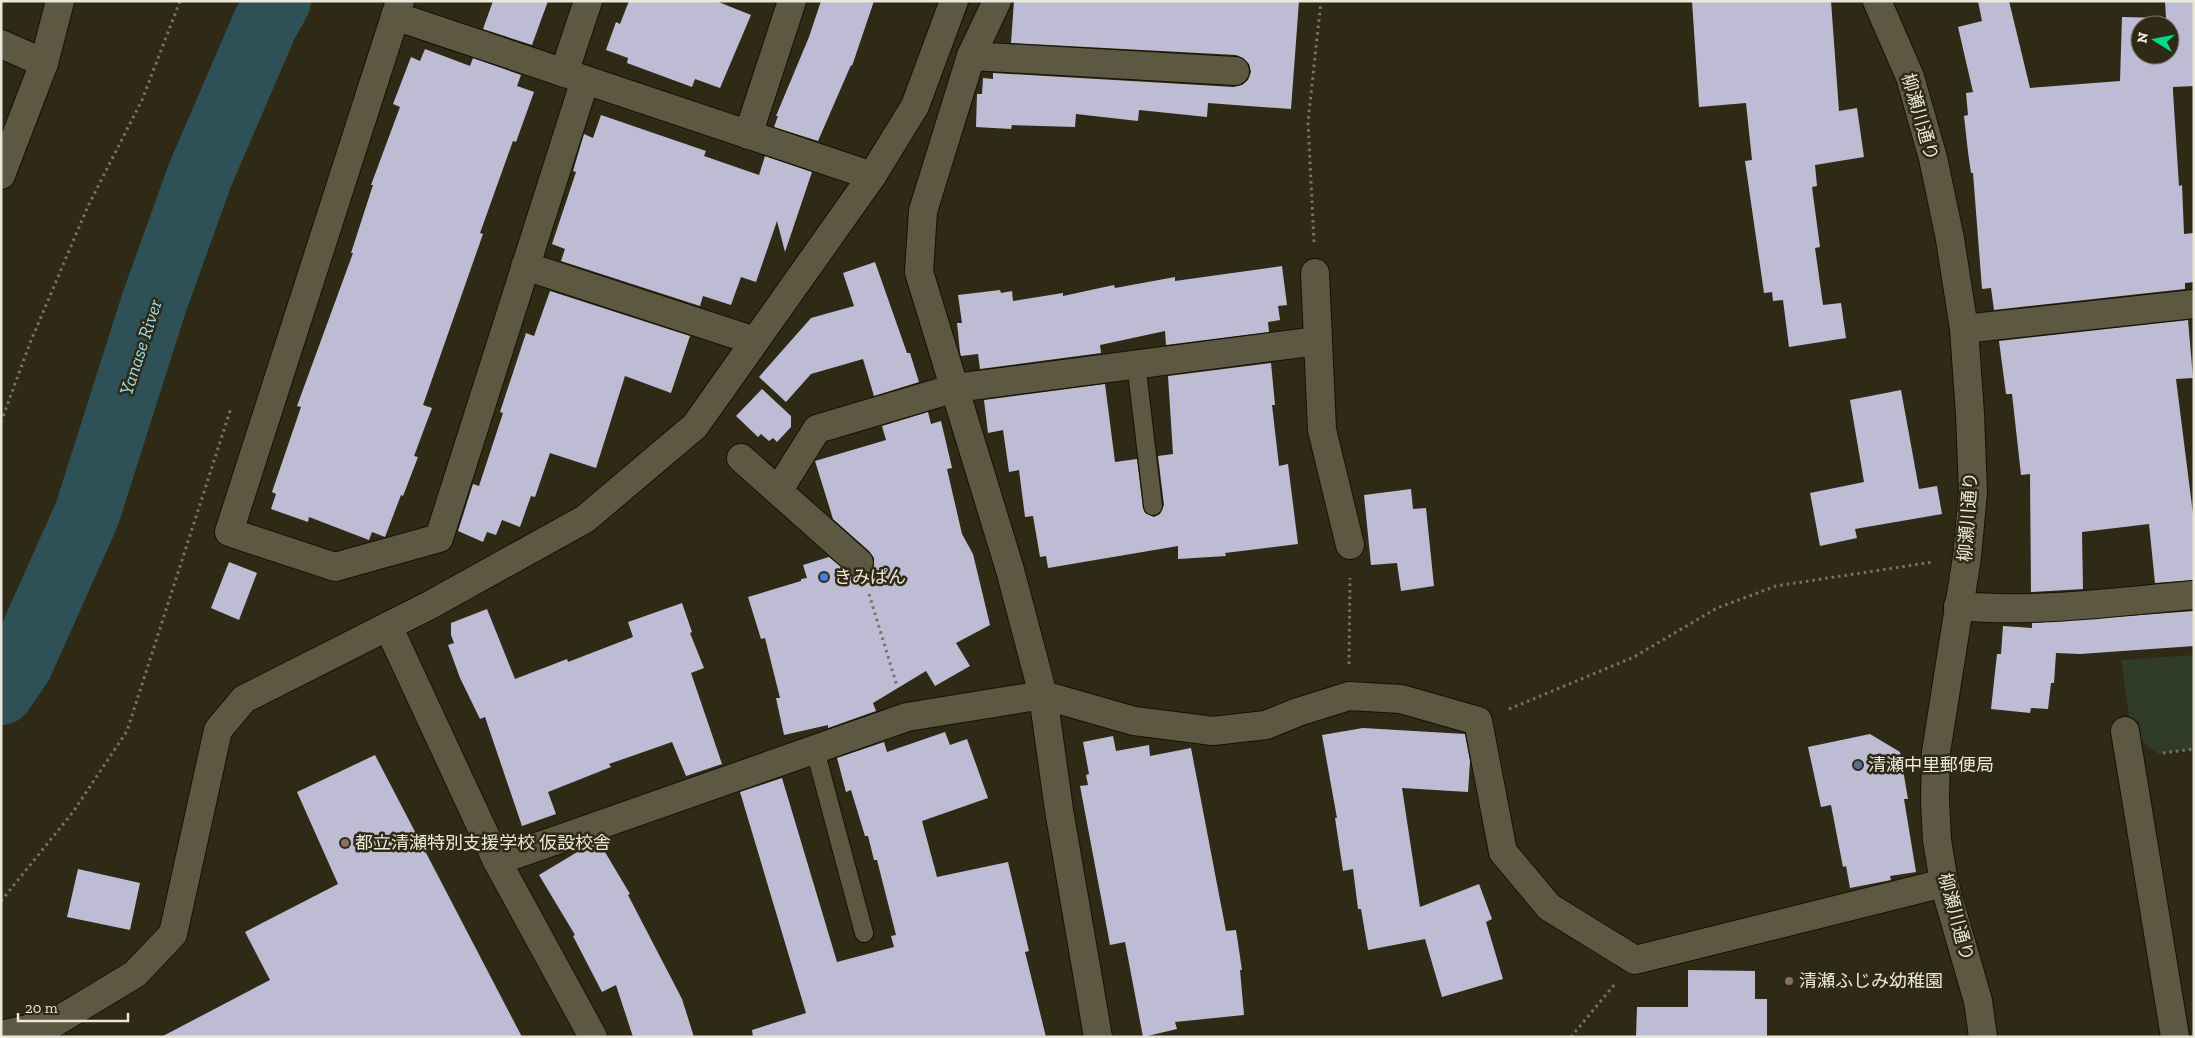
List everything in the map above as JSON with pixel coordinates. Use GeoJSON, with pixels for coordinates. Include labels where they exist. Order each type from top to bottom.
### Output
{"type":"FeatureCollection","features":[{"type":"Feature","properties":{"kind":"street"},"geometry":{"type":"LineString","coordinates":[[1,175],[44,64],[60,1]]}},
{"type":"Feature","properties":{"kind":"street"},"geometry":{"type":"LineString","coordinates":[[588,1],[574,77],[525,266],[439,538],[335,567],[229,532],[397,9],[574,77],[872,176]]}},
{"type":"Feature","properties":{"kind":"street"},"geometry":{"type":"LineString","coordinates":[[748,135],[792,1]]}},
{"type":"Feature","properties":{"kind":"street"},"geometry":{"type":"LineString","coordinates":[[1,1035],[54,1023],[135,974],[173,934],[218,730],[244,699],[388,626],[585,519],[695,426],[872,176],[915,106],[954,1]]}},
{"type":"Feature","properties":{"kind":"street"},"geometry":{"type":"LineString","coordinates":[[997,1],[971,56],[923,211],[920,272],[1010,570],[1044,695],[1059,810],[1098,1037]]}},
{"type":"Feature","properties":{"kind":"street","name":"柳瀬川通り"},"geometry":{"type":"LineString","coordinates":[[1878,1],[1910,78],[1933,158],[1950,239],[1964,329],[1973,492],[1967,557],[1936,752],[1937,840],[1944,883],[1976,993],[1983,1037]]}},
{"type":"Feature","properties":{"kind":"street"},"geometry":{"type":"LineString","coordinates":[[1,44],[44,64]]}},
{"type":"Feature","properties":{"kind":"street"},"geometry":{"type":"LineString","coordinates":[[971,56],[1235,71]]}},
{"type":"Feature","properties":{"kind":"street"},"geometry":{"type":"LineString","coordinates":[[525,266],[755,341]]}},
{"type":"Feature","properties":{"kind":"street"},"geometry":{"type":"LineString","coordinates":[[1315,273],[1322,430],[1350,545]]}},
{"type":"Feature","properties":{"kind":"street"},"geometry":{"type":"LineString","coordinates":[[1964,329],[2194,304]]}},
{"type":"Feature","properties":{"kind":"street"},"geometry":{"type":"LineString","coordinates":[[778,491],[817,429],[955,388],[1317,341]]}},
{"type":"Feature","properties":{"kind":"street"},"geometry":{"type":"LineString","coordinates":[[741,458],[859,563]]}},
{"type":"Feature","properties":{"kind":"street"},"geometry":{"type":"LineString","coordinates":[[1958,606],[1994,609],[2047,609],[2194,595]]}},
{"type":"Feature","properties":{"kind":"street"},"geometry":{"type":"LineString","coordinates":[[388,626],[497,861],[593,1037]]}},
{"type":"Feature","properties":{"kind":"street"},"geometry":{"type":"LineString","coordinates":[[497,861],[907,718],[1044,695],[1134,721],[1213,731],[1266,725],[1298,712],[1349,696],[1401,698],[1478,721],[1504,852],[1549,907],[1635,960],[1944,883]]}},
{"type":"Feature","properties":{"kind":"street"},"geometry":{"type":"LineString","coordinates":[[2126,731],[2175,1037]]}},
{"type":"Feature","properties":{"kind":"lane"},"geometry":{"type":"LineString","coordinates":[[1136,363],[1153,506]]}},
{"type":"Feature","properties":{"kind":"lane"},"geometry":{"type":"LineString","coordinates":[[815,750],[864,933]]}},
{"type":"Feature","properties":{"kind":"path"},"geometry":{"type":"LineString","coordinates":[[1,422],[30,343],[88,206],[142,100],[180,1]]}},
{"type":"Feature","properties":{"kind":"path"},"geometry":{"type":"LineString","coordinates":[[1315,273],[1308,122],[1321,1]]}},
{"type":"Feature","properties":{"kind":"path"},"geometry":{"type":"LineString","coordinates":[[1,901],[73,812],[127,731],[233,402]]}},
{"type":"Feature","properties":{"kind":"path"},"geometry":{"type":"LineString","coordinates":[[1349,696],[1350,545]]}},
{"type":"Feature","properties":{"kind":"path"},"geometry":{"type":"LineString","coordinates":[[1478,721],[1634,657],[1717,608],[1776,586],[1967,557]]}},
{"type":"Feature","properties":{"kind":"path"},"geometry":{"type":"LineString","coordinates":[[859,563],[907,718]]}},
{"type":"Feature","properties":{"kind":"path"},"geometry":{"type":"LineString","coordinates":[[1571,1037],[1635,960]]}},
{"type":"Feature","properties":{"kind":"green space"},"geometry":{"type":"Polygon","coordinates":[[[2194,655],[2194,749],[2159,754],[2142,741],[2139,721],[2130,722],[2121,660],[2194,655]]]}},
{"type":"Feature","properties":{"kind":"building"},"geometry":{"type":"Polygon","coordinates":[[[493,1],[548,1],[532,45],[483,29],[493,1]]]}},
{"type":"Feature","properties":{"kind":"building"},"geometry":{"type":"Polygon","coordinates":[[[629,1],[716,1],[751,15],[720,88],[695,79],[692,87],[627,63],[628,58],[606,50],[616,22],[620,24],[629,1]]]}},
{"type":"Feature","properties":{"kind":"building"},"geometry":{"type":"Polygon","coordinates":[[[821,1],[874,1],[852,66],[818,141],[774,127],[778,116],[776,116],[809,37],[821,1]]]}},
{"type":"Feature","properties":{"kind":"building"},"geometry":{"type":"Polygon","coordinates":[[[1014,1],[1299,1],[1291,109],[1208,103],[1207,117],[1139,110],[1138,121],[1076,114],[1075,127],[1012,125],[1011,129],[976,127],[977,94],[982,94],[983,78],[993,79],[993,73],[1234,87],[1242,85],[1248,80],[1251,72],[1249,64],[1243,58],[1236,55],[1011,43],[1014,1]]]}},
{"type":"Feature","properties":{"kind":"building"},"geometry":{"type":"Polygon","coordinates":[[[1692,1],[1831,1],[1839,111],[1857,108],[1864,157],[1815,165],[1817,186],[1812,187],[1820,247],[1815,248],[1823,305],[1841,303],[1846,338],[1789,347],[1783,300],[1773,301],[1772,292],[1764,293],[1745,161],[1752,160],[1746,103],[1699,107],[1692,1]]]}},
{"type":"Feature","properties":{"kind":"building"},"geometry":{"type":"Polygon","coordinates":[[[1978,1],[2009,1],[2030,88],[2120,81],[2122,17],[2130,17],[2130,65],[2180,65],[2180,15],[2166,15],[2165,1],[2194,1],[2194,86],[2173,87],[2173,92],[2179,186],[2182,185],[2184,234],[2194,233],[2194,282],[2185,283],[2185,289],[1994,310],[1991,288],[1982,289],[1973,173],[1971,173],[1964,116],[1968,115],[1966,93],[1973,92],[1958,27],[1982,21],[1978,1]]]}},
{"type":"Feature","properties":{"kind":"building"},"geometry":{"type":"Polygon","coordinates":[[[425,49],[470,66],[473,58],[521,75],[517,86],[534,92],[516,142],[513,141],[480,233],[483,234],[423,405],[432,408],[414,456],[418,457],[385,537],[372,532],[369,540],[309,517],[308,522],[271,509],[276,494],[272,492],[301,407],[297,406],[353,253],[351,253],[373,185],[371,185],[400,107],[393,104],[411,57],[420,61],[425,49]]]}},
{"type":"Feature","properties":{"kind":"building"},"geometry":{"type":"Polygon","coordinates":[[[601,115],[706,151],[704,156],[759,175],[765,156],[812,172],[785,252],[777,221],[756,282],[741,277],[731,305],[703,296],[700,306],[561,261],[565,249],[552,244],[576,172],[573,171],[584,134],[593,138],[601,115]]]}},
{"type":"Feature","properties":{"kind":"building"},"geometry":{"type":"Polygon","coordinates":[[[875,262],[907,353],[910,353],[919,382],[874,396],[863,359],[811,374],[786,402],[759,377],[811,318],[854,306],[843,273],[875,262]]]}},
{"type":"Feature","properties":{"kind":"building"},"geometry":{"type":"Polygon","coordinates":[[[1282,266],[1287,305],[1278,306],[1280,320],[1268,322],[1269,332],[1166,345],[1165,331],[1100,345],[1101,353],[980,369],[978,354],[961,356],[957,323],[962,323],[958,295],[1000,290],[1001,293],[1012,291],[1013,301],[1063,293],[1063,296],[1114,285],[1115,288],[1175,277],[1175,281],[1282,266]]]}},
{"type":"Feature","properties":{"kind":"building"},"geometry":{"type":"Polygon","coordinates":[[[550,291],[690,336],[671,393],[625,376],[596,468],[550,453],[535,497],[531,496],[520,527],[502,520],[496,535],[487,532],[483,542],[458,531],[473,484],[479,486],[503,413],[500,412],[526,333],[534,336],[550,291]]]}},
{"type":"Feature","properties":{"kind":"building"},"geometry":{"type":"Polygon","coordinates":[[[2188,320],[2193,378],[2176,379],[2194,522],[2194,580],[2155,583],[2149,524],[2082,532],[2083,589],[2031,592],[2030,474],[2021,475],[2012,394],[2006,394],[1999,341],[2188,320]]]}},
{"type":"Feature","properties":{"kind":"building"},"geometry":{"type":"Polygon","coordinates":[[[1271,363],[1275,405],[1272,405],[1279,466],[1288,464],[1298,544],[1225,553],[1226,556],[1178,559],[1178,546],[1048,568],[1046,556],[1040,557],[1033,516],[1025,517],[1019,470],[1009,472],[1003,430],[988,433],[984,400],[1105,384],[1115,462],[1137,459],[1143,508],[1145,513],[1154,517],[1160,514],[1164,505],[1158,456],[1173,454],[1168,376],[1271,363]]]}},
{"type":"Feature","properties":{"kind":"building"},"geometry":{"type":"Polygon","coordinates":[[[762,389],[791,416],[791,427],[777,442],[773,438],[769,441],[761,434],[758,437],[736,416],[762,389]]]}},
{"type":"Feature","properties":{"kind":"building"},"geometry":{"type":"Polygon","coordinates":[[[1901,390],[1919,489],[1937,486],[1942,514],[1855,529],[1857,538],[1820,546],[1810,493],[1864,482],[1850,400],[1901,390]]]}},
{"type":"Feature","properties":{"kind":"building"},"geometry":{"type":"Polygon","coordinates":[[[928,412],[931,424],[941,421],[952,468],[947,469],[962,534],[973,554],[990,625],[956,643],[970,666],[935,686],[926,671],[873,703],[876,711],[828,728],[828,725],[784,735],[776,698],[780,698],[765,638],[761,639],[748,597],[801,581],[801,579],[807,578],[803,565],[829,557],[855,578],[863,578],[870,574],[874,566],[874,558],[869,551],[833,519],[815,461],[886,440],[882,426],[928,412]]]}},
{"type":"Feature","properties":{"kind":"building"},"geometry":{"type":"Polygon","coordinates":[[[1411,489],[1413,509],[1426,508],[1434,586],[1401,591],[1397,563],[1371,565],[1364,495],[1411,489]]]}},
{"type":"Feature","properties":{"kind":"building"},"geometry":{"type":"Polygon","coordinates":[[[229,562],[257,573],[239,620],[211,608],[229,562]]]}},
{"type":"Feature","properties":{"kind":"building"},"geometry":{"type":"Polygon","coordinates":[[[682,603],[692,632],[690,633],[704,668],[691,673],[722,764],[686,776],[672,742],[609,764],[611,767],[548,792],[556,814],[522,826],[485,717],[480,719],[460,678],[448,645],[454,643],[451,635],[451,623],[487,609],[515,679],[567,659],[568,662],[633,637],[628,622],[682,603]]]}},
{"type":"Feature","properties":{"kind":"building"},"geometry":{"type":"Polygon","coordinates":[[[2194,611],[2194,646],[2080,654],[2056,653],[2054,683],[2051,683],[2048,709],[2031,708],[2030,713],[1991,709],[1997,654],[2001,654],[2003,626],[2032,628],[2032,623],[2194,611]]]}},
{"type":"Feature","properties":{"kind":"building"},"geometry":{"type":"Polygon","coordinates":[[[1363,728],[1465,734],[1470,761],[1468,792],[1402,788],[1420,907],[1479,884],[1492,919],[1486,922],[1503,979],[1442,997],[1425,939],[1368,950],[1361,909],[1358,909],[1353,869],[1343,871],[1335,818],[1337,818],[1322,735],[1363,728]]]}},
{"type":"Feature","properties":{"kind":"building"},"geometry":{"type":"Polygon","coordinates":[[[945,732],[950,745],[967,739],[988,798],[922,821],[937,877],[1008,862],[1029,951],[1025,952],[1046,1037],[753,1037],[752,1030],[806,1013],[740,792],[782,778],[837,962],[894,947],[891,936],[896,935],[877,860],[874,860],[868,836],[865,836],[851,790],[846,792],[837,758],[884,742],[887,752],[945,732]]]}},
{"type":"Feature","properties":{"kind":"building"},"geometry":{"type":"Polygon","coordinates":[[[1870,734],[1900,752],[1908,799],[1904,799],[1916,872],[1890,876],[1891,880],[1850,888],[1846,866],[1843,867],[1831,805],[1821,807],[1808,747],[1870,734]]]}},
{"type":"Feature","properties":{"kind":"building"},"geometry":{"type":"Polygon","coordinates":[[[1113,736],[1116,751],[1149,745],[1150,756],[1191,748],[1226,931],[1236,930],[1242,970],[1240,970],[1244,1015],[1175,1022],[1177,1029],[1143,1037],[1125,942],[1110,945],[1080,786],[1088,785],[1086,775],[1089,774],[1083,742],[1113,736]]]}},
{"type":"Feature","properties":{"kind":"building"},"geometry":{"type":"Polygon","coordinates":[[[375,755],[522,1037],[161,1037],[270,980],[245,932],[338,884],[297,792],[375,755]]]}},
{"type":"Feature","properties":{"kind":"building"},"geometry":{"type":"Polygon","coordinates":[[[599,842],[630,894],[628,895],[682,999],[694,1037],[633,1037],[616,985],[602,992],[573,936],[575,935],[539,875],[589,845],[599,842]]]}},
{"type":"Feature","properties":{"kind":"building"},"geometry":{"type":"Polygon","coordinates":[[[78,869],[140,883],[130,930],[67,917],[78,869]]]}},
{"type":"Feature","properties":{"kind":"building"},"geometry":{"type":"Polygon","coordinates":[[[1688,970],[1755,971],[1755,999],[1767,999],[1767,1037],[1636,1037],[1637,1007],[1688,1007],[1688,970]]]}},
{"type":"Feature","properties":{"kind":"waterway","name":"Yanase River"},"geometry":{"type":"LineString","coordinates":[[1,692],[20,664],[87,514],[154,303],[200,175],[265,24],[278,1]]}},
{"type":"Feature","properties":{"kind":"place","name":"きみぱん"},"geometry":{"type":"Point","coordinates":[824,577]}},
{"type":"Feature","properties":{"kind":"place","name":"清瀬中里郵便局"},"geometry":{"type":"Point","coordinates":[1858,765]}},
{"type":"Feature","properties":{"kind":"place","name":"都立清瀬特別支援学校 仮設校舎"},"geometry":{"type":"Point","coordinates":[345,843]}},
{"type":"Feature","properties":{"kind":"place","name":"清瀬ふじみ幼稚園"},"geometry":{"type":"Point","coordinates":[1789,981]}}]}
